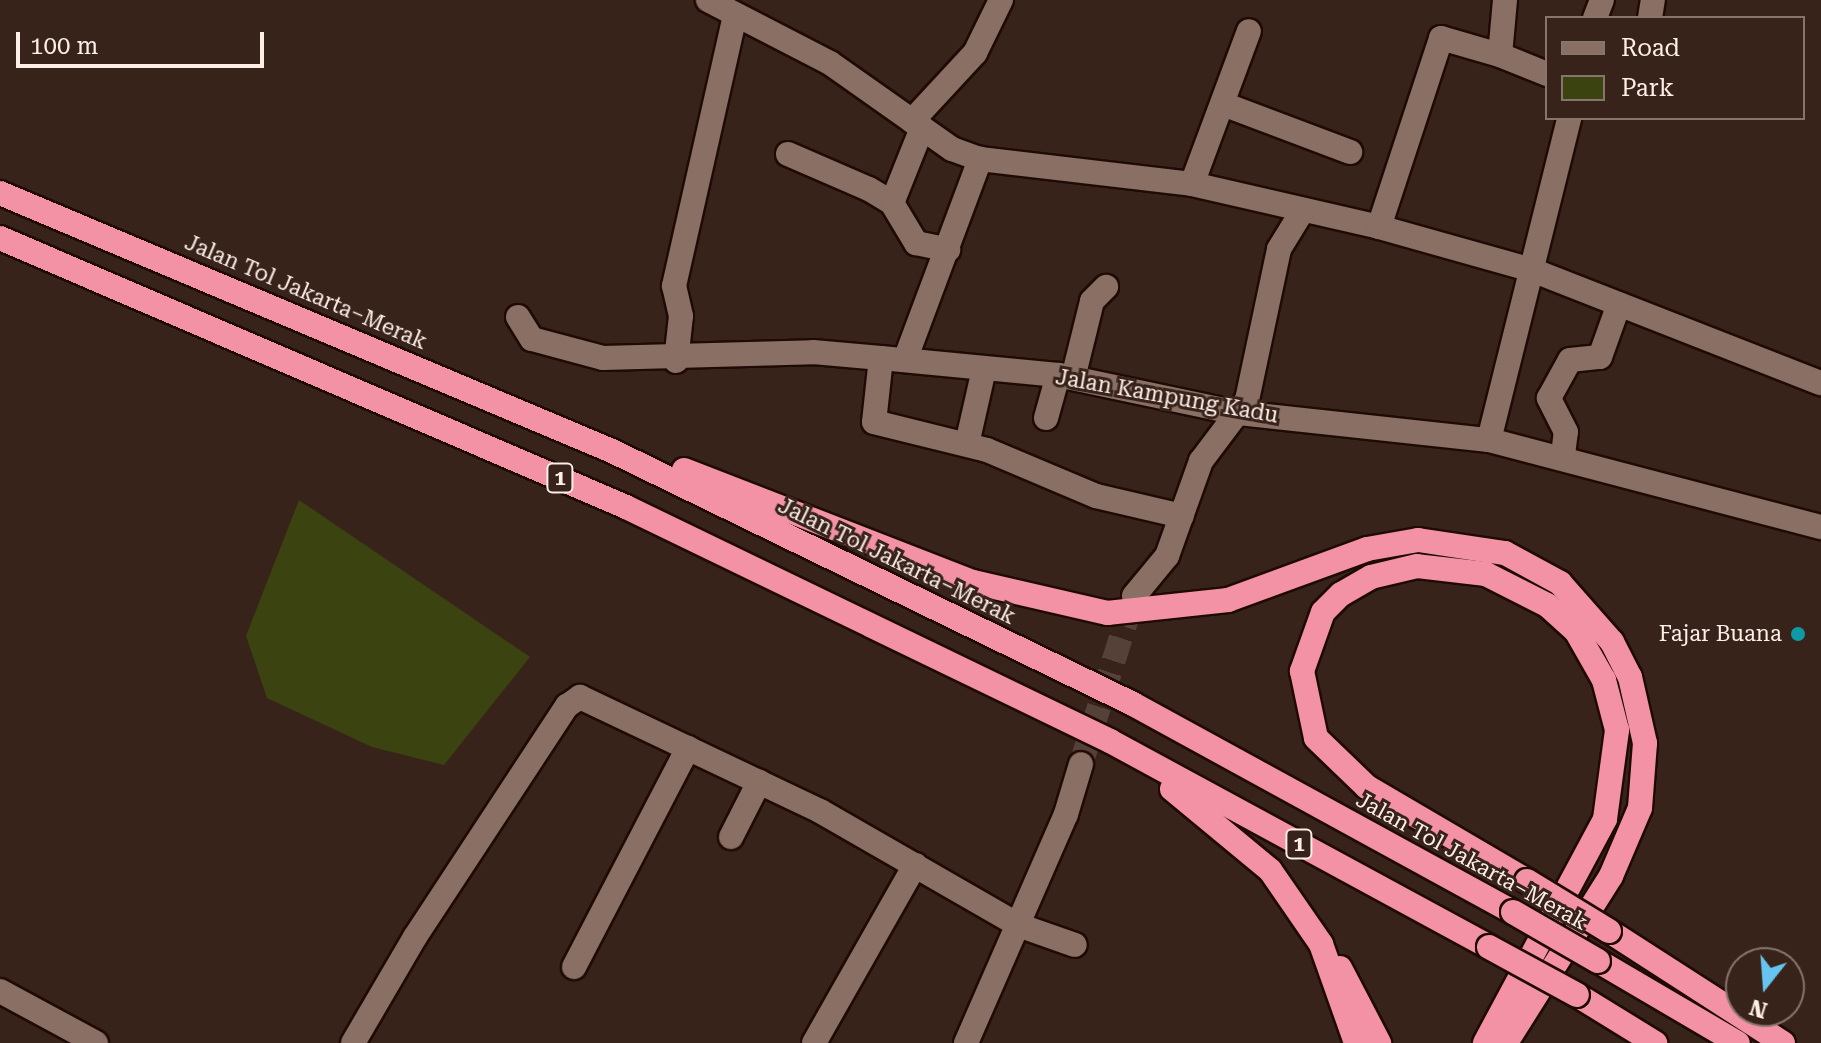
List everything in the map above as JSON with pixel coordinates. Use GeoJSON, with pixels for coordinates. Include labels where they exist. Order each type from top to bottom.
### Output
{"type":"FeatureCollection","features":[{"type":"Feature","properties":{"kind":"highway","name":"Jalan Tol Jakarta–Merak"},"geometry":{"type":"LineString","coordinates":[[0,193],[612,451],[1133,704],[1513,912],[1738,1043]]}},
{"type":"Feature","properties":{"kind":"highway","name":"1"},"geometry":{"type":"LineString","coordinates":[[0,238],[626,507],[1110,741],[1577,995],[1655,1043]]}},
{"type":"Feature","properties":{"kind":"highway"},"geometry":{"type":"LineString","coordinates":[[612,451],[667,463],[973,582],[1107,613],[1228,600],[1367,549],[1418,540],[1505,553],[1560,583],[1612,642],[1630,677],[1645,743],[1640,808],[1611,876],[1506,1043]]}},
{"type":"Feature","properties":{"kind":"highway"},"geometry":{"type":"LineString","coordinates":[[1485,1043],[1605,819],[1617,730],[1604,680],[1576,631],[1547,605],[1486,574],[1417,566],[1341,594],[1323,612],[1302,671],[1316,738],[1367,787],[1527,881],[1609,931],[1783,1043]]}},
{"type":"Feature","properties":{"kind":"highway"},"geometry":{"type":"LineString","coordinates":[[1110,741],[1270,870],[1353,984],[1379,1043]]}},
{"type":"Feature","properties":{"kind":"highway"},"geometry":{"type":"LineString","coordinates":[[1321,944],[1356,1043]]}},
{"type":"Feature","properties":{"kind":"street"},"geometry":{"type":"LineString","coordinates":[[708,0],[830,63],[917,124],[980,159],[1192,184],[1379,227],[1532,270],[1820,380]]}},
{"type":"Feature","properties":{"kind":"street"},"geometry":{"type":"LineString","coordinates":[[892,203],[917,124],[975,53],[1001,0]]}},
{"type":"Feature","properties":{"kind":"street"},"geometry":{"type":"LineString","coordinates":[[1500,55],[1505,0]]}},
{"type":"Feature","properties":{"kind":"street"},"geometry":{"type":"LineString","coordinates":[[676,361],[681,316],[674,286],[735,16]]}},
{"type":"Feature","properties":{"kind":"street"},"geometry":{"type":"LineString","coordinates":[[1192,184],[1249,31]]}},
{"type":"Feature","properties":{"kind":"street"},"geometry":{"type":"LineString","coordinates":[[1379,227],[1441,38],[1500,55],[1545,73]]}},
{"type":"Feature","properties":{"kind":"street"},"geometry":{"type":"LineString","coordinates":[[1223,104],[1350,152]]}},
{"type":"Feature","properties":{"kind":"street"},"geometry":{"type":"LineString","coordinates":[[1489,440],[1569,120]]}},
{"type":"Feature","properties":{"kind":"street"},"geometry":{"type":"LineString","coordinates":[[788,154],[892,203],[910,238],[948,250]]}},
{"type":"Feature","properties":{"kind":"street"},"geometry":{"type":"LineString","coordinates":[[980,159],[948,250],[893,359],[874,422],[967,444],[1083,492],[1182,516]]}},
{"type":"Feature","properties":{"kind":"street"},"geometry":{"type":"LineString","coordinates":[[1134,596],[1167,556],[1201,461],[1239,413],[1283,237],[1303,210]]}},
{"type":"Feature","properties":{"kind":"street"},"geometry":{"type":"LineString","coordinates":[[1046,418],[1092,301],[1106,287]]}},
{"type":"Feature","properties":{"kind":"street"},"geometry":{"type":"LineString","coordinates":[[1563,455],[1566,432],[1549,398],[1570,360],[1600,357],[1619,304]]}},
{"type":"Feature","properties":{"kind":"street","name":"Jalan Kampung Kadu"},"geometry":{"type":"LineString","coordinates":[[518,317],[532,339],[568,350],[676,361],[738,352],[893,359],[1065,376],[1239,413],[1489,440],[1563,455],[1821,527]]}},
{"type":"Feature","properties":{"kind":"street"},"geometry":{"type":"LineString","coordinates":[[967,444],[984,369]]}},
{"type":"Feature","properties":{"kind":"street"},"geometry":{"type":"LineString","coordinates":[[353,1043],[574,698],[587,698],[759,782],[915,865],[1018,925],[1075,945]]}},
{"type":"Feature","properties":{"kind":"street"},"geometry":{"type":"LineString","coordinates":[[574,967],[688,748]]}},
{"type":"Feature","properties":{"kind":"street"},"geometry":{"type":"LineString","coordinates":[[966,1043],[1018,925],[1081,764]]}},
{"type":"Feature","properties":{"kind":"street"},"geometry":{"type":"LineString","coordinates":[[731,837],[759,782]]}},
{"type":"Feature","properties":{"kind":"street"},"geometry":{"type":"LineString","coordinates":[[814,1043],[915,865]]}},
{"type":"Feature","properties":{"kind":"street"},"geometry":{"type":"LineString","coordinates":[[0,991],[96,1043]]}},
{"type":"Feature","properties":{"kind":"green space"},"geometry":{"type":"Polygon","coordinates":[[[299,500],[530,657],[444,765],[372,747],[267,698],[246,636],[299,500]]]}},
{"type":"Feature","properties":{"kind":"tunnel"},"geometry":{"type":"LineString","coordinates":[[1081,764],[1134,596]]}},
{"type":"Feature","properties":{"kind":"place","name":"Fajar Buana"},"geometry":{"type":"Point","coordinates":[1798,634]}}]}
